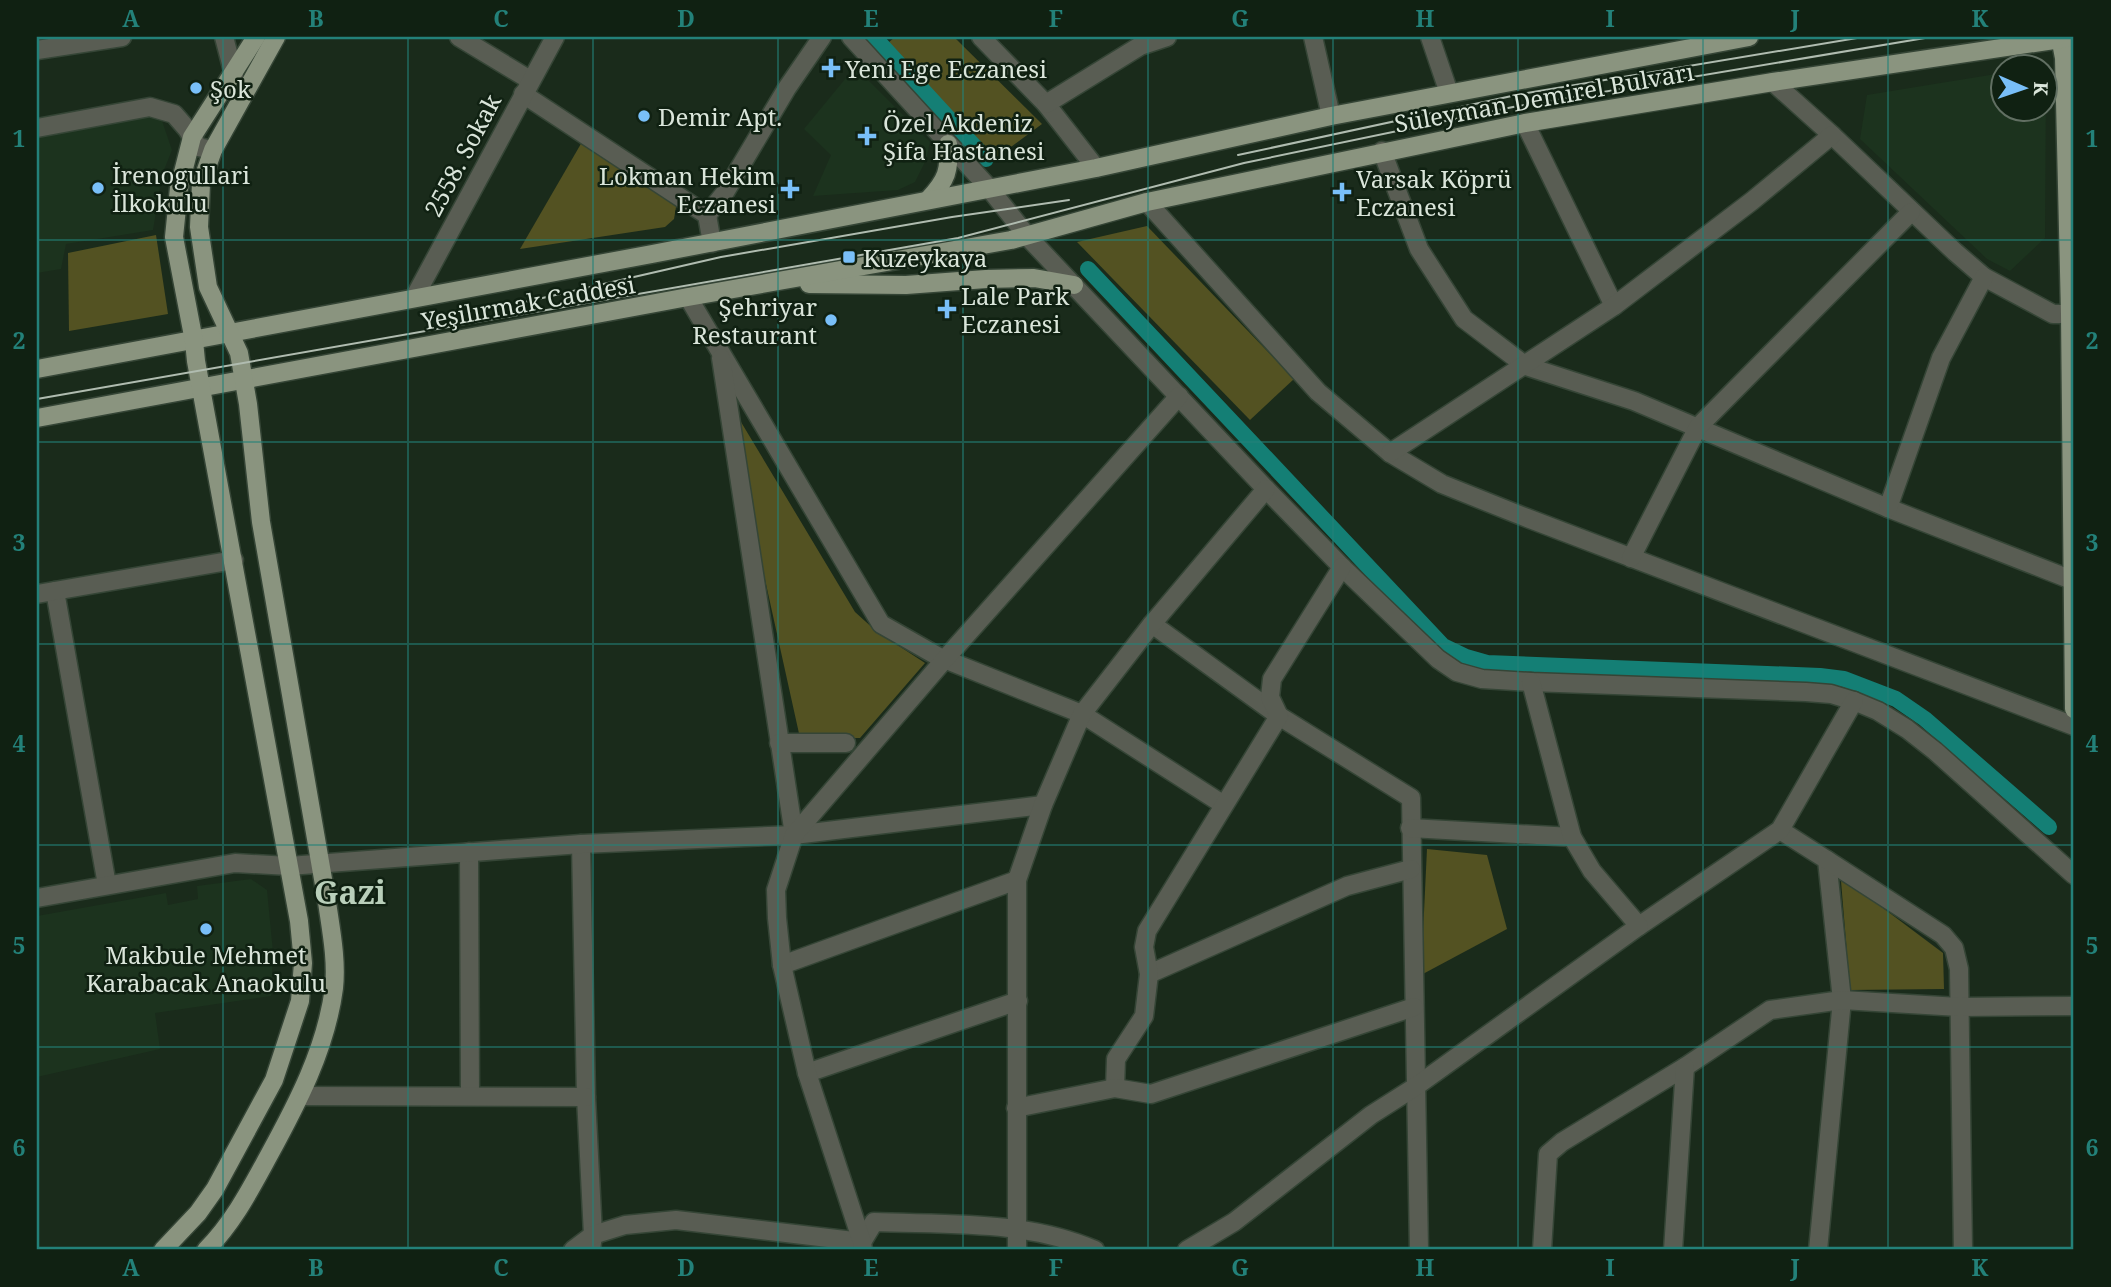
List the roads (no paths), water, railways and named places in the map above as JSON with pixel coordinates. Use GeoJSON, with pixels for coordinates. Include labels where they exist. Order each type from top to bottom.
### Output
{"type":"FeatureCollection","features":[{"type":"Feature","properties":{"kind":"main road"},"geometry":{"type":"LineString","coordinates":[[163,1250],[198,1213],[215,1189],[274,1080],[300,1001],[303,963],[289,866],[173,237],[179,188],[192,137],[256,37]]}},
{"type":"Feature","properties":{"kind":"main road"},"geometry":{"type":"LineString","coordinates":[[206,1250],[240,1209],[302,1096],[326,1028],[334,985],[333,942],[261,522],[244,379],[239,353],[208,287],[199,227],[201,184],[213,150],[276,37]]}},
{"type":"Feature","properties":{"kind":"main road","name":"Süleyman Demirel Bulvarı"},"geometry":{"type":"LineString","coordinates":[[989,188],[1096,168],[1332,116],[1746,37]]}},
{"type":"Feature","properties":{"kind":"main road"},"geometry":{"type":"LineString","coordinates":[[2065,38],[2074,709]]}},
{"type":"Feature","properties":{"kind":"main road","name":"Süleyman Demirel Bulvarı"},"geometry":{"type":"LineString","coordinates":[[1028,237],[1147,202],[1525,122],[2065,38]]}},
{"type":"Feature","properties":{"kind":"main road"},"geometry":{"type":"LineString","coordinates":[[2065,126],[2067,118],[2074,110]]}},
{"type":"Feature","properties":{"kind":"main road"},"geometry":{"type":"LineString","coordinates":[[928,200],[941,186],[949,166],[948,144]]}},
{"type":"Feature","properties":{"kind":"main road","name":"Yeşilırmak Caddesi"},"geometry":{"type":"LineString","coordinates":[[37,369],[712,243],[989,188]]}},
{"type":"Feature","properties":{"kind":"main road","name":"Yeşilırmak Caddesi"},"geometry":{"type":"LineString","coordinates":[[37,418],[1028,237]]}},
{"type":"Feature","properties":{"kind":"main road"},"geometry":{"type":"LineString","coordinates":[[763,284],[906,285],[1034,278],[1074,285]]}},
{"type":"Feature","properties":{"kind":"street"},"geometry":{"type":"LineString","coordinates":[[37,50],[122,37]]}},
{"type":"Feature","properties":{"kind":"street"},"geometry":{"type":"LineString","coordinates":[[224,37],[234,75]]}},
{"type":"Feature","properties":{"kind":"street"},"geometry":{"type":"LineString","coordinates":[[459,37],[707,215],[712,243]]}},
{"type":"Feature","properties":{"kind":"street","name":"2558. Sokak"},"geometry":{"type":"LineString","coordinates":[[414,298],[555,37]]}},
{"type":"Feature","properties":{"kind":"street"},"geometry":{"type":"LineString","coordinates":[[707,215],[724,194],[822,37]]}},
{"type":"Feature","properties":{"kind":"street"},"geometry":{"type":"LineString","coordinates":[[851,37],[989,188],[1028,237],[1266,488],[1342,567],[1438,659],[1457,673],[1482,679],[1531,682],[1806,692],[1830,694],[1854,701],[1878,711],[1935,751],[2074,875]]}},
{"type":"Feature","properties":{"kind":"street"},"geometry":{"type":"LineString","coordinates":[[981,37],[1046,104],[1096,168]]}},
{"type":"Feature","properties":{"kind":"street"},"geometry":{"type":"LineString","coordinates":[[1046,104],[1136,41],[1167,37]]}},
{"type":"Feature","properties":{"kind":"street"},"geometry":{"type":"LineString","coordinates":[[1313,37],[1332,116]]}},
{"type":"Feature","properties":{"kind":"street"},"geometry":{"type":"LineString","coordinates":[[1430,37],[1449,93]]}},
{"type":"Feature","properties":{"kind":"street"},"geometry":{"type":"LineString","coordinates":[[1773,82],[1911,212],[1984,276],[2053,314],[2070,314]]}},
{"type":"Feature","properties":{"kind":"street"},"geometry":{"type":"LineString","coordinates":[[37,128],[150,107],[174,114],[198,147],[213,150]]}},
{"type":"Feature","properties":{"kind":"street"},"geometry":{"type":"LineString","coordinates":[[1525,122],[1614,306]]}},
{"type":"Feature","properties":{"kind":"street"},"geometry":{"type":"LineString","coordinates":[[1391,453],[1614,306],[1752,201],[1832,135]]}},
{"type":"Feature","properties":{"kind":"street"},"geometry":{"type":"LineString","coordinates":[[1382,151],[1419,249],[1464,319],[1526,366],[1634,401],[1888,508],[2072,580]]}},
{"type":"Feature","properties":{"kind":"street"},"geometry":{"type":"LineString","coordinates":[[1147,202],[1318,391],[1391,453],[1442,484],[2074,726]]}},
{"type":"Feature","properties":{"kind":"street"},"geometry":{"type":"LineString","coordinates":[[1632,558],[1698,427],[1911,212]]}},
{"type":"Feature","properties":{"kind":"street"},"geometry":{"type":"LineString","coordinates":[[1888,508],[1941,358],[1984,276]]}},
{"type":"Feature","properties":{"kind":"street"},"geometry":{"type":"LineString","coordinates":[[688,297],[881,624],[945,659],[1082,714],[1224,806]]}},
{"type":"Feature","properties":{"kind":"street"},"geometry":{"type":"LineString","coordinates":[[719,350],[794,835]]}},
{"type":"Feature","properties":{"kind":"street"},"geometry":{"type":"LineString","coordinates":[[862,1246],[807,1073],[782,965],[776,918],[776,890],[794,835],[945,659],[1179,396]]}},
{"type":"Feature","properties":{"kind":"street"},"geometry":{"type":"LineString","coordinates":[[1017,1250],[1017,880],[1043,805],[1082,714],[1152,624],[1266,488]]}},
{"type":"Feature","properties":{"kind":"street"},"geometry":{"type":"LineString","coordinates":[[107,885],[46,592],[234,560]]}},
{"type":"Feature","properties":{"kind":"street"},"geometry":{"type":"LineString","coordinates":[[1279,716],[1270,697],[1272,679],[1342,567]]}},
{"type":"Feature","properties":{"kind":"street"},"geometry":{"type":"LineString","coordinates":[[1152,624],[1279,716],[1411,798],[1419,1250]]}},
{"type":"Feature","properties":{"kind":"street"},"geometry":{"type":"LineString","coordinates":[[1531,682],[1572,837],[1592,871],[1639,926]]}},
{"type":"Feature","properties":{"kind":"street"},"geometry":{"type":"LineString","coordinates":[[1186,1250],[1234,1222],[1371,1115],[1415,1087],[1639,926],[1780,830],[1854,701]]}},
{"type":"Feature","properties":{"kind":"street"},"geometry":{"type":"LineString","coordinates":[[1115,1088],[1116,1059],[1144,1016],[1149,974],[1144,947],[1147,931],[1279,716]]}},
{"type":"Feature","properties":{"kind":"street"},"geometry":{"type":"LineString","coordinates":[[779,743],[846,743]]}},
{"type":"Feature","properties":{"kind":"street"},"geometry":{"type":"LineString","coordinates":[[37,898],[235,863],[289,866],[581,844],[794,835],[1043,805]]}},
{"type":"Feature","properties":{"kind":"street"},"geometry":{"type":"LineString","coordinates":[[1410,828],[1572,837]]}},
{"type":"Feature","properties":{"kind":"street"},"geometry":{"type":"LineString","coordinates":[[1780,830],[1943,935],[1954,948],[1959,969],[1963,1250]]}},
{"type":"Feature","properties":{"kind":"street"},"geometry":{"type":"LineString","coordinates":[[581,844],[592,1243]]}},
{"type":"Feature","properties":{"kind":"street"},"geometry":{"type":"LineString","coordinates":[[469,852],[470,1097]]}},
{"type":"Feature","properties":{"kind":"street"},"geometry":{"type":"LineString","coordinates":[[1818,1250],[1842,1000],[1827,860]]}},
{"type":"Feature","properties":{"kind":"street"},"geometry":{"type":"LineString","coordinates":[[1149,974],[1347,886],[1411,869]]}},
{"type":"Feature","properties":{"kind":"street"},"geometry":{"type":"LineString","coordinates":[[782,965],[1017,880]]}},
{"type":"Feature","properties":{"kind":"street"},"geometry":{"type":"LineString","coordinates":[[1542,1250],[1548,1154],[1562,1142],[1685,1068],[1770,1010],[1842,1000],[1959,1007],[2074,1006]]}},
{"type":"Feature","properties":{"kind":"street"},"geometry":{"type":"LineString","coordinates":[[807,1073],[1018,1001]]}},
{"type":"Feature","properties":{"kind":"street"},"geometry":{"type":"LineString","coordinates":[[1016,1108],[1115,1088],[1151,1094],[1414,1007]]}},
{"type":"Feature","properties":{"kind":"street"},"geometry":{"type":"LineString","coordinates":[[1673,1250],[1685,1068]]}},
{"type":"Feature","properties":{"kind":"street"},"geometry":{"type":"LineString","coordinates":[[302,1096],[586,1097]]}},
{"type":"Feature","properties":{"kind":"street"},"geometry":{"type":"LineString","coordinates":[[573,1250],[625,1225],[676,1220],[862,1246]]}},
{"type":"Feature","properties":{"kind":"street"},"geometry":{"type":"LineString","coordinates":[[862,1246],[874,1222],[1017,1228],[1069,1239],[1095,1250]]}},
{"type":"Feature","properties":{"kind":"waterway"},"geometry":{"type":"LineString","coordinates":[[874,37],[986,159]]}},
{"type":"Feature","properties":{"kind":"waterway"},"geometry":{"type":"LineString","coordinates":[[1088,269],[1443,646],[1487,663],[1844,679],[1896,699],[1925,719],[2049,827]]}},
{"type":"Feature","properties":{"kind":"tram line"},"geometry":{"type":"LineString","coordinates":[[1238,155],[1521,94],[1863,37]]}},
{"type":"Feature","properties":{"kind":"tram line"},"geometry":{"type":"LineString","coordinates":[[37,399],[958,238],[1244,163],[1513,107],[1931,37]]}},
{"type":"Feature","properties":{"kind":"tram line"},"geometry":{"type":"LineString","coordinates":[[525,302],[721,257],[952,217],[1069,200]]}},
{"type":"Feature","properties":{"kind":"place","name":"Yeni Ege Eczanesi"},"geometry":{"type":"Point","coordinates":[831,68]}},
{"type":"Feature","properties":{"kind":"place","name":"Şok"},"geometry":{"type":"Point","coordinates":[196,88]}},
{"type":"Feature","properties":{"kind":"place","name":"Demir Apt."},"geometry":{"type":"Point","coordinates":[644,116]}},
{"type":"Feature","properties":{"kind":"place","name":"Özel Akdeniz Şifa Hastanesi"},"geometry":{"type":"Point","coordinates":[867,136]}},
{"type":"Feature","properties":{"kind":"place","name":"İrenogullari İlkokulu"},"geometry":{"type":"Point","coordinates":[98,188]}},
{"type":"Feature","properties":{"kind":"place","name":"Lokman Hekim Eczanesi"},"geometry":{"type":"Point","coordinates":[790,189]}},
{"type":"Feature","properties":{"kind":"place","name":"Varsak Köprü Eczanesi"},"geometry":{"type":"Point","coordinates":[1342,192]}},
{"type":"Feature","properties":{"kind":"place","name":"Kuzeykaya"},"geometry":{"type":"Point","coordinates":[849,257]}},
{"type":"Feature","properties":{"kind":"place","name":"Lale Park Eczanesi"},"geometry":{"type":"Point","coordinates":[947,309]}},
{"type":"Feature","properties":{"kind":"place","name":"Şehriyar Restaurant"},"geometry":{"type":"Point","coordinates":[831,320]}},
{"type":"Feature","properties":{"kind":"place","name":"Makbule Mehmet Karabacak Anaokulu"},"geometry":{"type":"Point","coordinates":[206,929]}},
{"type":"Feature","properties":{"kind":"district","name":"Gazi"},"geometry":{"type":"Point","coordinates":[350,891]}}]}
